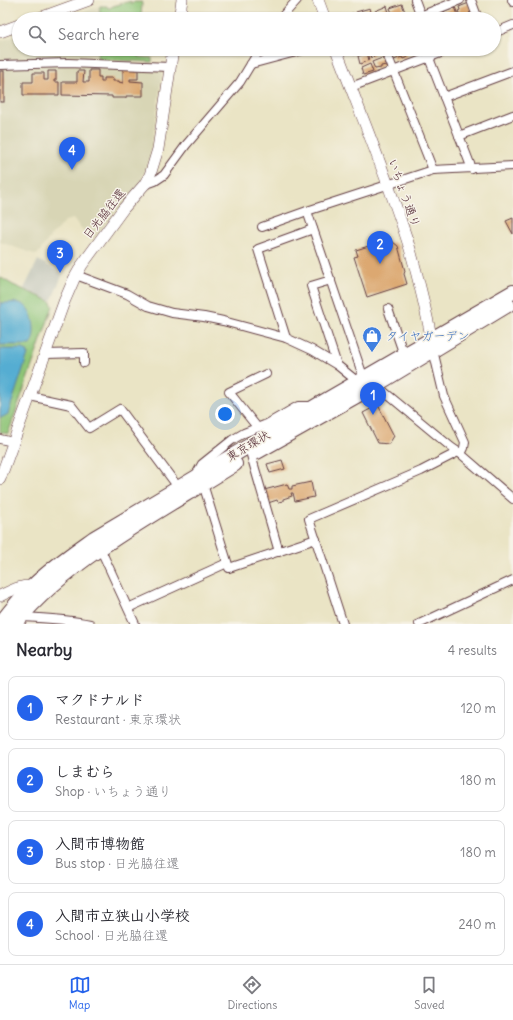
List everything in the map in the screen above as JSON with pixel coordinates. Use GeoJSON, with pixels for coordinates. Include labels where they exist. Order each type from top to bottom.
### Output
{"type":"FeatureCollection","features":[{"type":"Feature","properties":{"kind":"highway","name":"東京環状"},"geometry":{"type":"LineString","coordinates":[[18,620],[38,589],[58,564],[94,538],[178,487],[199,481],[251,455],[366,382],[404,355],[432,345],[513,292]]}},
{"type":"Feature","properties":{"kind":"highway","name":"東京環状"},"geometry":{"type":"LineString","coordinates":[[0,624],[38,589],[67,572],[199,481],[316,406],[366,382],[432,345],[513,303]]}},
{"type":"Feature","properties":{"kind":"street"},"geometry":{"type":"LineString","coordinates":[[56,12],[89,0]]}},
{"type":"Feature","properties":{"kind":"street"},"geometry":{"type":"LineString","coordinates":[[180,12],[182,0]]}},
{"type":"Feature","properties":{"kind":"street"},"geometry":{"type":"LineString","coordinates":[[286,12],[296,0]]}},
{"type":"Feature","properties":{"kind":"street"},"geometry":{"type":"LineString","coordinates":[[318,0],[322,12]]}},
{"type":"Feature","properties":{"kind":"street"},"geometry":{"type":"LineString","coordinates":[[415,0],[420,12]]}},
{"type":"Feature","properties":{"kind":"street"},"geometry":{"type":"LineString","coordinates":[[431,12],[460,0]]}},
{"type":"Feature","properties":{"kind":"street"},"geometry":{"type":"LineString","coordinates":[[471,0],[475,12]]}},
{"type":"Feature","properties":{"kind":"street"},"geometry":{"type":"LineString","coordinates":[[501,30],[513,25]]}},
{"type":"Feature","properties":{"kind":"street"},"geometry":{"type":"LineString","coordinates":[[0,32],[12,28]]}},
{"type":"Feature","properties":{"kind":"street","name":"日光脇往還"},"geometry":{"type":"LineString","coordinates":[[0,479],[64,302],[76,276],[102,237],[123,209],[144,185],[153,167],[158,149],[172,56]]}},
{"type":"Feature","properties":{"kind":"street"},"geometry":{"type":"LineString","coordinates":[[144,185],[155,181],[164,175],[186,146],[240,82],[256,56]]}},
{"type":"Feature","properties":{"kind":"street"},"geometry":{"type":"LineString","coordinates":[[251,64],[281,56]]}},
{"type":"Feature","properties":{"kind":"street","name":"いちょう通り"},"geometry":{"type":"LineString","coordinates":[[339,56],[400,219],[424,302],[432,345]]}},
{"type":"Feature","properties":{"kind":"street"},"geometry":{"type":"LineString","coordinates":[[388,56],[433,170]]}},
{"type":"Feature","properties":{"kind":"street"},"geometry":{"type":"LineString","coordinates":[[351,88],[434,56]]}},
{"type":"Feature","properties":{"kind":"street"},"geometry":{"type":"LineString","coordinates":[[429,58],[472,168]]}},
{"type":"Feature","properties":{"kind":"street"},"geometry":{"type":"LineString","coordinates":[[0,65],[68,63],[170,67]]}},
{"type":"Feature","properties":{"kind":"street"},"geometry":{"type":"LineString","coordinates":[[444,97],[513,71]]}},
{"type":"Feature","properties":{"kind":"street"},"geometry":{"type":"LineString","coordinates":[[459,136],[513,116]]}},
{"type":"Feature","properties":{"kind":"street"},"geometry":{"type":"LineString","coordinates":[[262,227],[433,170],[513,166]]}},
{"type":"Feature","properties":{"kind":"street"},"geometry":{"type":"LineString","coordinates":[[307,211],[366,382]]}},
{"type":"Feature","properties":{"kind":"street"},"geometry":{"type":"LineString","coordinates":[[286,338],[258,249],[313,229]]}},
{"type":"Feature","properties":{"kind":"street"},"geometry":{"type":"LineString","coordinates":[[76,276],[127,294],[148,306],[223,321],[286,338],[312,350],[366,382],[460,453],[513,499]]}},
{"type":"Feature","properties":{"kind":"street"},"geometry":{"type":"LineString","coordinates":[[331,280],[311,286],[337,366]]}},
{"type":"Feature","properties":{"kind":"street"},"geometry":{"type":"LineString","coordinates":[[388,309],[404,355]]}},
{"type":"Feature","properties":{"kind":"street"},"geometry":{"type":"LineString","coordinates":[[343,624],[309,519],[460,453],[464,448],[465,442],[444,396],[432,345]]}},
{"type":"Feature","properties":{"kind":"street"},"geometry":{"type":"LineString","coordinates":[[46,354],[84,353],[84,363]]}},
{"type":"Feature","properties":{"kind":"street"},"geometry":{"type":"LineString","coordinates":[[257,427],[229,392],[266,374]]}},
{"type":"Feature","properties":{"kind":"street"},"geometry":{"type":"LineString","coordinates":[[30,396],[71,405],[89,428],[120,409],[178,487]]}},
{"type":"Feature","properties":{"kind":"street"},"geometry":{"type":"LineString","coordinates":[[316,406],[298,406],[266,424],[244,433],[232,440],[202,464],[199,481],[229,568],[316,539]]}},
{"type":"Feature","properties":{"kind":"street"},"geometry":{"type":"LineString","coordinates":[[0,439],[13,442]]}},
{"type":"Feature","properties":{"kind":"street"},"geometry":{"type":"LineString","coordinates":[[251,455],[279,552]]}},
{"type":"Feature","properties":{"kind":"street"},"geometry":{"type":"LineString","coordinates":[[100,548],[135,624]]}},
{"type":"Feature","properties":{"kind":"street"},"geometry":{"type":"LineString","coordinates":[[128,608],[227,563]]}},
{"type":"Feature","properties":{"kind":"street"},"geometry":{"type":"LineString","coordinates":[[419,624],[513,580]]}},
{"type":"Feature","properties":{"kind":"street"},"geometry":{"type":"LineString","coordinates":[[0,596],[16,588],[24,586],[38,589]]}},
{"type":"Feature","properties":{"kind":"street"},"geometry":{"type":"LineString","coordinates":[[18,620],[43,618],[90,624]]}},
{"type":"Feature","properties":{"kind":"shaded area"},"geometry":{"type":"Polygon","coordinates":[[[100,6],[100,12],[82,12],[100,6]]]}},
{"type":"Feature","properties":{"kind":"shaded area"},"geometry":{"type":"Polygon","coordinates":[[[12,37],[12,56],[97,56],[97,59],[0,62],[0,41],[12,37]]]}},
{"type":"Feature","properties":{"kind":"shaded area"},"geometry":{"type":"Polygon","coordinates":[[[67,64],[163,68],[150,158],[140,183],[92,240],[73,219],[65,221],[50,237],[37,255],[0,242],[0,68],[67,64]]]}},
{"type":"Feature","properties":{"kind":"shaded area"},"geometry":{"type":"Polygon","coordinates":[[[38,260],[63,274],[51,301],[24,289],[38,260]]]}},
{"type":"Feature","properties":{"kind":"green space"},"geometry":{"type":"Polygon","coordinates":[[[131,1],[131,4],[134,2],[142,2],[141,12],[100,12],[100,6],[107,6],[110,8],[131,1]]]}},
{"type":"Feature","properties":{"kind":"green space"},"geometry":{"type":"Polygon","coordinates":[[[97,56],[139,56],[152,58],[152,62],[97,59],[97,56]]]}},
{"type":"Feature","properties":{"kind":"green space"},"geometry":{"type":"Polygon","coordinates":[[[0,277],[13,285],[50,301],[53,306],[8,434],[0,432],[0,277]]]}},
{"type":"Feature","properties":{"kind":"water"},"geometry":{"type":"Polygon","coordinates":[[[0,303],[20,303],[29,310],[34,328],[34,335],[30,345],[0,345],[0,303]]]}},
{"type":"Feature","properties":{"kind":"water"},"geometry":{"type":"Polygon","coordinates":[[[0,349],[23,349],[27,351],[28,354],[8,414],[0,418],[0,349]]]}},
{"type":"Feature","properties":{"kind":"building"},"geometry":{"type":"Polygon","coordinates":[[[469,3],[472,12],[458,12],[460,10],[459,7],[469,3]]]}},
{"type":"Feature","properties":{"kind":"building"},"geometry":{"type":"Polygon","coordinates":[[[402,4],[405,12],[392,12],[390,8],[402,4]]]}},
{"type":"Feature","properties":{"kind":"building"},"geometry":{"type":"Polygon","coordinates":[[[387,6],[389,12],[375,12],[387,6]]]}},
{"type":"Feature","properties":{"kind":"building"},"geometry":{"type":"Polygon","coordinates":[[[455,7],[457,12],[444,12],[455,7]]]}},
{"type":"Feature","properties":{"kind":"building"},"geometry":{"type":"Polygon","coordinates":[[[370,8],[371,12],[356,12],[370,8]]]}},
{"type":"Feature","properties":{"kind":"building"},"geometry":{"type":"Polygon","coordinates":[[[358,56],[368,56],[369,60],[360,64],[358,56]]]}},
{"type":"Feature","properties":{"kind":"building"},"geometry":{"type":"Polygon","coordinates":[[[392,56],[408,57],[403,59],[402,57],[394,60],[392,56]]]}},
{"type":"Feature","properties":{"kind":"building"},"geometry":{"type":"Polygon","coordinates":[[[382,58],[386,65],[375,69],[372,62],[382,58]]]}},
{"type":"Feature","properties":{"kind":"building"},"geometry":{"type":"Polygon","coordinates":[[[370,64],[373,72],[363,75],[361,68],[370,64]]]}},
{"type":"Feature","properties":{"kind":"building"},"geometry":{"type":"Polygon","coordinates":[[[123,69],[138,70],[138,79],[130,79],[130,81],[143,82],[143,96],[112,98],[112,96],[62,95],[62,82],[77,82],[77,71],[84,71],[83,82],[89,82],[89,70],[98,70],[98,77],[101,77],[101,82],[104,82],[104,78],[113,78],[113,81],[123,83],[123,69]]]}},
{"type":"Feature","properties":{"kind":"building"},"geometry":{"type":"Polygon","coordinates":[[[0,71],[4,71],[4,102],[0,102],[0,71]]]}},
{"type":"Feature","properties":{"kind":"building"},"geometry":{"type":"Polygon","coordinates":[[[48,71],[56,71],[56,80],[54,80],[54,82],[59,82],[59,95],[23,95],[23,82],[33,82],[33,73],[44,73],[44,80],[48,80],[48,71]]]}},
{"type":"Feature","properties":{"kind":"building"},"geometry":{"type":"Polygon","coordinates":[[[513,218],[513,234],[506,221],[513,218]]]}},
{"type":"Feature","properties":{"kind":"building"},"geometry":{"type":"Polygon","coordinates":[[[381,239],[383,246],[393,242],[398,246],[407,284],[367,297],[354,257],[358,256],[356,250],[375,244],[374,241],[381,239]]]}},
{"type":"Feature","properties":{"kind":"building"},"geometry":{"type":"Polygon","coordinates":[[[378,405],[394,436],[389,444],[378,443],[363,413],[378,405]]]}},
{"type":"Feature","properties":{"kind":"building"},"geometry":{"type":"Polygon","coordinates":[[[282,460],[285,469],[270,473],[267,464],[282,460]]]}},
{"type":"Feature","properties":{"kind":"building"},"geometry":{"type":"Polygon","coordinates":[[[311,482],[314,497],[295,501],[293,493],[291,493],[292,496],[283,499],[283,501],[278,502],[277,500],[268,503],[264,490],[287,484],[289,489],[292,489],[292,486],[311,482]]]}},
{"type":"Feature","properties":{"kind":"place","name":"入間市立狭山小学校"},"geometry":{"type":"Point","coordinates":[72,170]}},
{"type":"Feature","properties":{"kind":"place","name":"しまむら"},"geometry":{"type":"Point","coordinates":[380,264]}},
{"type":"Feature","properties":{"kind":"place","name":"入間市博物館"},"geometry":{"type":"Point","coordinates":[60,273]}},
{"type":"Feature","properties":{"kind":"place","name":"タイヤガーデン"},"geometry":{"type":"Point","coordinates":[372,353]}},
{"type":"Feature","properties":{"kind":"place","name":"マクドナルド"},"geometry":{"type":"Point","coordinates":[373,415]}}]}
